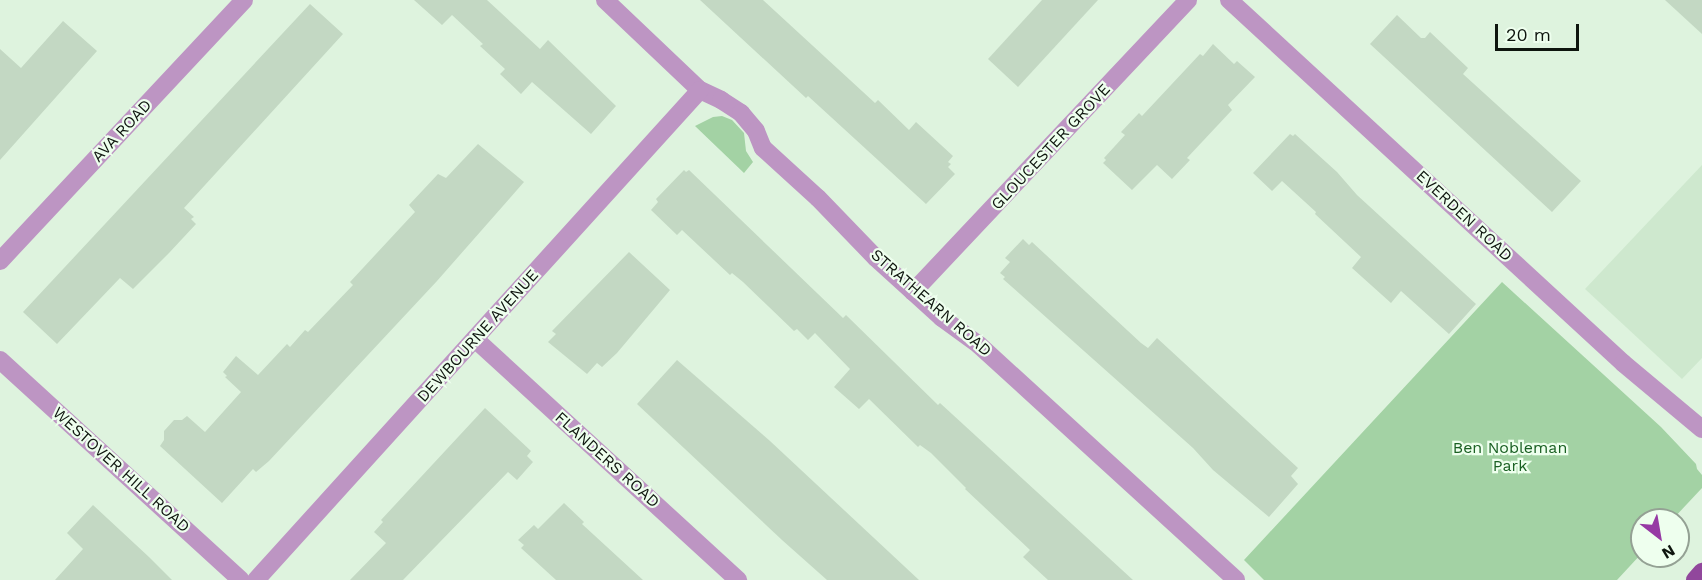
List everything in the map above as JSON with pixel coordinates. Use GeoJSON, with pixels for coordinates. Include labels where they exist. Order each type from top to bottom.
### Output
{"type":"FeatureCollection","features":[{"type":"Feature","properties":{"kind":"main road"},"geometry":{"type":"LineString","coordinates":[[1695,580],[1702,572]]}},
{"type":"Feature","properties":{"kind":"street","name":"AVA ROAD"},"geometry":{"type":"LineString","coordinates":[[0,261],[244,0]]}},
{"type":"Feature","properties":{"kind":"street","name":"STRATHEARN ROAD"},"geometry":{"type":"LineString","coordinates":[[605,0],[700,90],[741,113],[756,131],[763,148],[818,198],[913,292],[980,345],[1236,580]]}},
{"type":"Feature","properties":{"kind":"street","name":"GLOUCESTER GROVE"},"geometry":{"type":"LineString","coordinates":[[913,292],[1188,0]]}},
{"type":"Feature","properties":{"kind":"street","name":"EVERDEN ROAD"},"geometry":{"type":"LineString","coordinates":[[1229,0],[1623,363],[1702,429]]}},
{"type":"Feature","properties":{"kind":"street","name":"DEWBOURNE AVENUE"},"geometry":{"type":"LineString","coordinates":[[256,580],[700,90]]}},
{"type":"Feature","properties":{"kind":"street","name":"FLANDERS ROAD"},"geometry":{"type":"LineString","coordinates":[[475,339],[738,580]]}},
{"type":"Feature","properties":{"kind":"street","name":"WESTOVER HILL ROAD"},"geometry":{"type":"LineString","coordinates":[[0,360],[241,580]]}},
{"type":"Feature","properties":{"kind":"shaded area"},"geometry":{"type":"Polygon","coordinates":[[[1702,165],[1702,358],[1682,379],[1585,289],[1702,165]]]}},
{"type":"Feature","properties":{"kind":"green space"},"geometry":{"type":"Polygon","coordinates":[[[722,116],[732,120],[744,133],[746,151],[753,162],[744,173],[695,126],[713,117],[722,116]]]}},
{"type":"Feature","properties":{"kind":"green space","name":"Ben Nobleman Park"},"geometry":{"type":"Polygon","coordinates":[[[1502,282],[1661,427],[1696,464],[1702,475],[1702,488],[1683,508],[1630,508],[1630,566],[1617,580],[1264,580],[1244,560],[1502,282]]]}},
{"type":"Feature","properties":{"kind":"building"},"geometry":{"type":"Polygon","coordinates":[[[414,0],[487,0],[540,49],[548,40],[616,106],[591,134],[532,82],[521,94],[500,74],[505,69],[480,46],[483,44],[452,15],[442,25],[414,0]]]}},
{"type":"Feature","properties":{"kind":"building"},"geometry":{"type":"Polygon","coordinates":[[[700,0],[763,0],[875,103],[878,100],[909,130],[916,122],[953,156],[948,162],[951,164],[948,167],[955,174],[926,204],[700,0]]]}},
{"type":"Feature","properties":{"kind":"building"},"geometry":{"type":"Polygon","coordinates":[[[1042,0],[1098,0],[1018,87],[988,59],[1042,0]]]}},
{"type":"Feature","properties":{"kind":"building"},"geometry":{"type":"Polygon","coordinates":[[[1665,0],[1702,0],[1702,34],[1665,0]]]}},
{"type":"Feature","properties":{"kind":"building"},"geometry":{"type":"Polygon","coordinates":[[[310,4],[343,34],[184,208],[194,217],[191,219],[196,224],[133,289],[120,278],[57,344],[23,312],[310,4]]]}},
{"type":"Feature","properties":{"kind":"building"},"geometry":{"type":"Polygon","coordinates":[[[1397,15],[1421,38],[1425,38],[1430,32],[1468,68],[1463,74],[1581,181],[1552,212],[1370,44],[1397,15]]]}},
{"type":"Feature","properties":{"kind":"building"},"geometry":{"type":"Polygon","coordinates":[[[63,21],[97,51],[0,160],[0,49],[21,68],[63,21]]]}},
{"type":"Feature","properties":{"kind":"building"},"geometry":{"type":"Polygon","coordinates":[[[1213,44],[1234,64],[1237,61],[1255,77],[1228,105],[1232,110],[1187,158],[1190,160],[1172,179],[1157,165],[1132,190],[1103,163],[1106,160],[1104,158],[1125,135],[1121,132],[1139,113],[1142,116],[1200,54],[1203,56],[1213,44]]]}},
{"type":"Feature","properties":{"kind":"building"},"geometry":{"type":"Polygon","coordinates":[[[1290,134],[1293,136],[1295,134],[1337,172],[1357,195],[1476,304],[1449,334],[1401,291],[1391,303],[1352,268],[1361,257],[1315,214],[1316,212],[1282,181],[1272,191],[1253,173],[1290,134]]]}},
{"type":"Feature","properties":{"kind":"building"},"geometry":{"type":"Polygon","coordinates":[[[478,144],[524,182],[437,281],[269,461],[256,472],[253,469],[222,503],[160,446],[164,440],[164,431],[174,420],[182,420],[187,416],[205,432],[241,392],[225,377],[227,376],[223,372],[236,356],[258,375],[287,344],[290,347],[305,330],[308,332],[353,285],[350,282],[415,212],[409,205],[438,174],[446,178],[478,144]]]}},
{"type":"Feature","properties":{"kind":"building"},"geometry":{"type":"Polygon","coordinates":[[[684,170],[686,172],[689,170],[843,318],[846,315],[938,405],[940,403],[1133,580],[1048,580],[1023,557],[1030,550],[965,489],[931,453],[920,445],[918,447],[869,399],[859,409],[834,387],[850,369],[815,333],[808,340],[797,329],[794,331],[743,282],[732,273],[730,275],[682,230],[677,235],[651,210],[658,202],[656,199],[684,170]]]}},
{"type":"Feature","properties":{"kind":"building"},"geometry":{"type":"Polygon","coordinates":[[[1023,239],[1029,245],[1032,242],[1141,343],[1148,348],[1157,338],[1298,468],[1291,476],[1298,484],[1269,517],[1213,470],[1193,448],[1003,279],[1005,277],[1000,273],[1010,262],[1005,258],[1023,239]]]}},
{"type":"Feature","properties":{"kind":"building"},"geometry":{"type":"Polygon","coordinates":[[[629,252],[670,290],[617,353],[602,367],[597,363],[587,374],[548,342],[556,334],[552,331],[629,252]]]}},
{"type":"Feature","properties":{"kind":"building"},"geometry":{"type":"Polygon","coordinates":[[[677,360],[770,441],[919,580],[827,580],[782,540],[637,404],[677,360]]]}},
{"type":"Feature","properties":{"kind":"building"},"geometry":{"type":"Polygon","coordinates":[[[485,408],[531,451],[527,456],[533,462],[517,480],[508,472],[403,580],[350,580],[386,543],[374,532],[383,522],[381,520],[485,408]]]}},
{"type":"Feature","properties":{"kind":"building"},"geometry":{"type":"Polygon","coordinates":[[[564,503],[584,522],[582,524],[643,580],[556,580],[521,548],[524,545],[518,540],[534,525],[538,529],[564,503]]]}},
{"type":"Feature","properties":{"kind":"building"},"geometry":{"type":"Polygon","coordinates":[[[93,505],[172,580],[55,580],[83,549],[67,533],[93,505]]]}}]}
